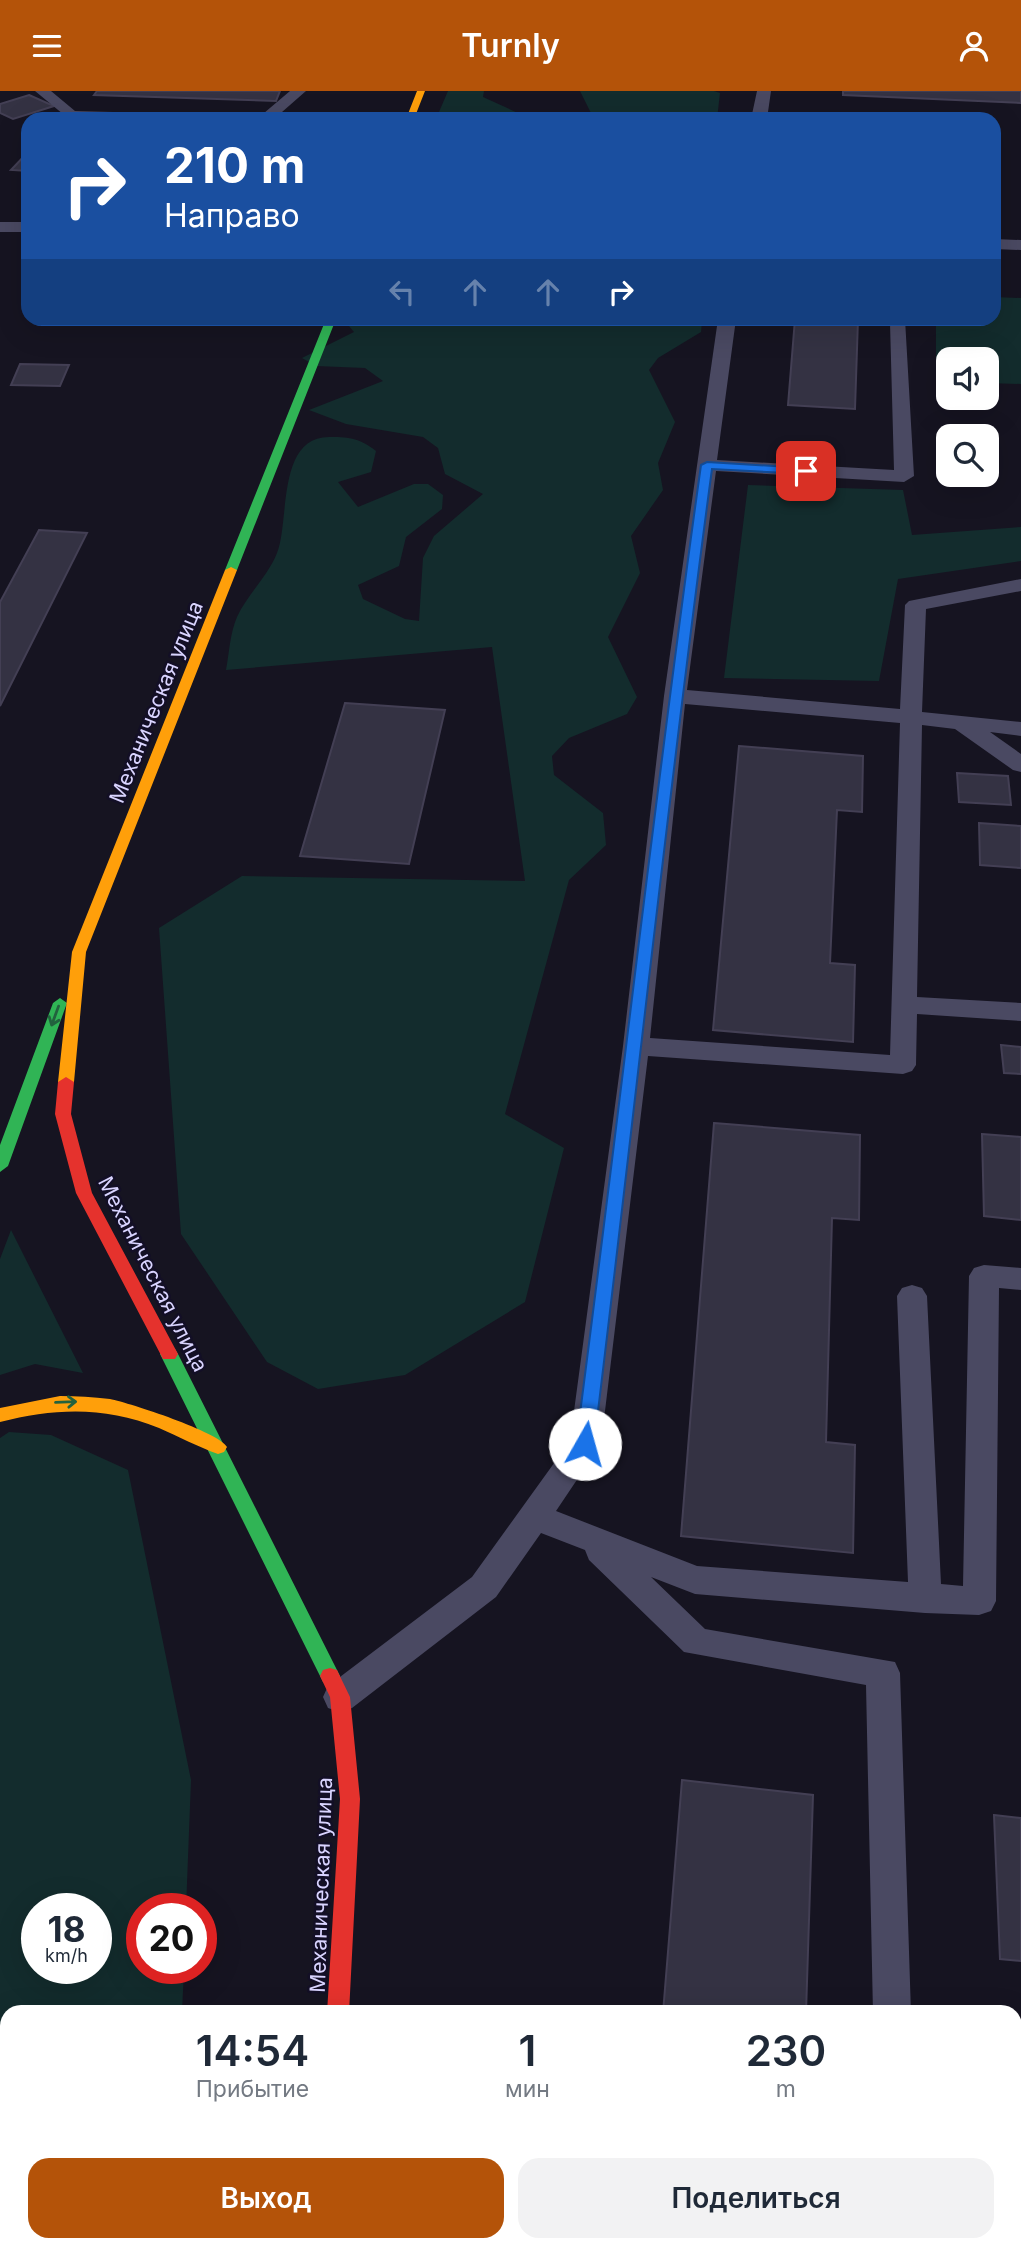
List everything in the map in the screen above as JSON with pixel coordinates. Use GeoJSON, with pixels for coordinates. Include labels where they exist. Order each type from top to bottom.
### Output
{"type":"FeatureCollection","features":[{"type":"Feature","properties":{"kind":"street"},"geometry":{"type":"LineString","coordinates":[[413,112],[421,91]]}},
{"type":"Feature","properties":{"kind":"street","name":"Механическая улица"},"geometry":{"type":"LineString","coordinates":[[328,326],[79,952],[64,1114],[70,1147],[84,1193],[218,1447],[340,1697],[350,1800],[338,2005]]}},
{"type":"Feature","properties":{"kind":"street"},"geometry":{"type":"LineString","coordinates":[[0,1166],[79,952]]}},
{"type":"Feature","properties":{"kind":"street"},"geometry":{"type":"LineString","coordinates":[[0,1415],[32,1403],[99,1401],[149,1415],[218,1447]]}},
{"type":"Feature","properties":{"kind":"lane"},"geometry":{"type":"LineString","coordinates":[[42,91],[67,112]]}},
{"type":"Feature","properties":{"kind":"lane"},"geometry":{"type":"LineString","coordinates":[[274,112],[299,91]]}},
{"type":"Feature","properties":{"kind":"lane"},"geometry":{"type":"LineString","coordinates":[[760,112],[764,91]]}},
{"type":"Feature","properties":{"kind":"lane"},"geometry":{"type":"LineString","coordinates":[[0,227],[21,227]]}},
{"type":"Feature","properties":{"kind":"lane"},"geometry":{"type":"LineString","coordinates":[[1001,245],[1021,246]]}},
{"type":"Feature","properties":{"kind":"lane"},"geometry":{"type":"LineString","coordinates":[[340,1697],[484,1587],[585,1444],[636,1047],[675,696],[726,326]]}},
{"type":"Feature","properties":{"kind":"lane"},"geometry":{"type":"LineString","coordinates":[[707,465],[904,476],[899,326]]}},
{"type":"Feature","properties":{"kind":"lane"},"geometry":{"type":"LineString","coordinates":[[636,1047],[903,1065],[916,605],[1021,585]]}},
{"type":"Feature","properties":{"kind":"lane"},"geometry":{"type":"LineString","coordinates":[[675,696],[1021,729]]}},
{"type":"Feature","properties":{"kind":"lane"},"geometry":{"type":"LineString","coordinates":[[961,722],[1021,765]]}},
{"type":"Feature","properties":{"kind":"lane"},"geometry":{"type":"LineString","coordinates":[[905,1005],[1021,1012]]}},
{"type":"Feature","properties":{"kind":"lane"},"geometry":{"type":"LineString","coordinates":[[534,1516],[695,1580],[979,1601],[984,1276],[1021,1279]]}},
{"type":"Feature","properties":{"kind":"lane"},"geometry":{"type":"LineString","coordinates":[[912,1296],[925,1599]]}},
{"type":"Feature","properties":{"kind":"lane"},"geometry":{"type":"LineString","coordinates":[[591,1540],[696,1642],[883,1673],[892,2005]]}},
{"type":"Feature","properties":{"kind":"green space"},"geometry":{"type":"Polygon","coordinates":[[[448,91],[484,91],[483,97],[516,112],[439,112],[448,91]]]}},
{"type":"Feature","properties":{"kind":"green space"},"geometry":{"type":"Polygon","coordinates":[[[580,91],[720,93],[718,112],[590,112],[580,91]]]}},
{"type":"Feature","properties":{"kind":"green space"},"geometry":{"type":"Polygon","coordinates":[[[1001,297],[1021,298],[1021,384],[999,383],[999,347],[936,347],[936,326],[1001,326],[1001,297]]]}},
{"type":"Feature","properties":{"kind":"green space"},"geometry":{"type":"Polygon","coordinates":[[[349,326],[702,326],[701,332],[658,358],[649,370],[675,422],[658,463],[663,490],[631,536],[640,573],[608,637],[637,697],[627,714],[569,738],[552,756],[554,775],[603,813],[606,845],[569,880],[505,1114],[564,1148],[525,1302],[405,1375],[318,1389],[267,1362],[181,1234],[159,928],[242,876],[525,881],[492,647],[226,670],[237,617],[277,553],[293,464],[301,450],[313,440],[350,438],[376,451],[371,472],[338,482],[358,507],[414,484],[428,484],[443,495],[442,509],[406,537],[399,566],[358,585],[363,599],[405,619],[419,621],[423,558],[434,536],[483,494],[445,474],[438,448],[423,437],[346,424],[309,410],[383,381],[365,368],[316,366],[302,358],[354,332],[349,326]]]}},
{"type":"Feature","properties":{"kind":"green space"},"geometry":{"type":"Polygon","coordinates":[[[748,485],[903,490],[912,535],[1021,527],[1021,561],[898,579],[879,681],[724,678],[748,485]]]}},
{"type":"Feature","properties":{"kind":"green space"},"geometry":{"type":"Polygon","coordinates":[[[11,1230],[83,1373],[35,1364],[0,1375],[0,1259],[11,1230]]]}},
{"type":"Feature","properties":{"kind":"green space"},"geometry":{"type":"Polygon","coordinates":[[[9,1432],[51,1435],[128,1470],[191,1780],[187,1893],[126,1893],[126,1984],[183,1984],[182,2005],[0,2005],[0,1438],[9,1432]]]}},
{"type":"Feature","properties":{"kind":"building"},"geometry":{"type":"Polygon","coordinates":[[[97,91],[280,91],[276,101],[94,95],[97,91]]]}},
{"type":"Feature","properties":{"kind":"building"},"geometry":{"type":"Polygon","coordinates":[[[843,91],[1021,91],[1021,103],[843,95],[843,91]]]}},
{"type":"Feature","properties":{"kind":"building"},"geometry":{"type":"Polygon","coordinates":[[[29,95],[54,106],[35,112],[21,112],[21,116],[13,119],[0,113],[0,104],[29,95]]]}},
{"type":"Feature","properties":{"kind":"building"},"geometry":{"type":"Polygon","coordinates":[[[21,159],[21,171],[11,170],[21,159]]]}},
{"type":"Feature","properties":{"kind":"building"},"geometry":{"type":"Polygon","coordinates":[[[794,326],[858,326],[855,409],[788,405],[794,326]]]}},
{"type":"Feature","properties":{"kind":"building"},"geometry":{"type":"Polygon","coordinates":[[[20,364],[69,365],[60,386],[11,385],[20,364]]]}},
{"type":"Feature","properties":{"kind":"building"},"geometry":{"type":"Polygon","coordinates":[[[39,530],[87,533],[0,706],[0,602],[39,530]]]}},
{"type":"Feature","properties":{"kind":"building"},"geometry":{"type":"Polygon","coordinates":[[[345,703],[445,710],[409,864],[300,856],[345,703]]]}},
{"type":"Feature","properties":{"kind":"building"},"geometry":{"type":"Polygon","coordinates":[[[739,746],[863,756],[862,812],[837,810],[830,963],[855,965],[853,1042],[713,1030],[739,746]]]}},
{"type":"Feature","properties":{"kind":"building"},"geometry":{"type":"Polygon","coordinates":[[[957,773],[1008,776],[1011,805],[959,802],[957,773]]]}},
{"type":"Feature","properties":{"kind":"building"},"geometry":{"type":"Polygon","coordinates":[[[979,823],[1021,826],[1021,868],[980,865],[979,823]]]}},
{"type":"Feature","properties":{"kind":"building"},"geometry":{"type":"Polygon","coordinates":[[[1001,1045],[1021,1047],[1021,1074],[1004,1073],[1001,1045]]]}},
{"type":"Feature","properties":{"kind":"building"},"geometry":{"type":"Polygon","coordinates":[[[714,1123],[860,1135],[859,1220],[832,1218],[826,1442],[855,1445],[853,1553],[681,1536],[714,1123]]]}},
{"type":"Feature","properties":{"kind":"building"},"geometry":{"type":"Polygon","coordinates":[[[982,1134],[1021,1137],[1021,1220],[984,1216],[982,1134]]]}},
{"type":"Feature","properties":{"kind":"building"},"geometry":{"type":"Polygon","coordinates":[[[682,1780],[813,1795],[806,2005],[664,2005],[682,1780]]]}},
{"type":"Feature","properties":{"kind":"building"},"geometry":{"type":"Polygon","coordinates":[[[994,1815],[1021,1818],[1021,1961],[1000,1959],[994,1815]]]}},
{"type":"Feature","properties":{"kind":"traffic: fast"},"geometry":{"type":"LineString","coordinates":[[231,570],[328,326]]}},
{"type":"Feature","properties":{"kind":"traffic: fast"},"geometry":{"type":"LineString","coordinates":[[0,1166],[60,1003]]}},
{"type":"Feature","properties":{"kind":"traffic: fast"},"geometry":{"type":"LineString","coordinates":[[169,1354],[330,1676]]}},
{"type":"Feature","properties":{"kind":"traffic: slow"},"geometry":{"type":"LineString","coordinates":[[413,112],[421,91]]}},
{"type":"Feature","properties":{"kind":"traffic: slow"},"geometry":{"type":"LineString","coordinates":[[66,1082],[79,952],[231,570]]}},
{"type":"Feature","properties":{"kind":"traffic: slow"},"geometry":{"type":"LineString","coordinates":[[0,1415],[60,1403],[87,1403],[137,1413],[218,1447]]}},
{"type":"Feature","properties":{"kind":"traffic: jam"},"geometry":{"type":"LineString","coordinates":[[66,1082],[63,1114],[84,1193],[169,1354]]}},
{"type":"Feature","properties":{"kind":"traffic: jam"},"geometry":{"type":"LineString","coordinates":[[330,1676],[340,1697],[350,1799],[338,2005]]}},
{"type":"Feature","properties":{"kind":"route"},"geometry":{"type":"LineString","coordinates":[[585,1444],[636,1047],[675,696],[707,465],[806,471]]}}]}
